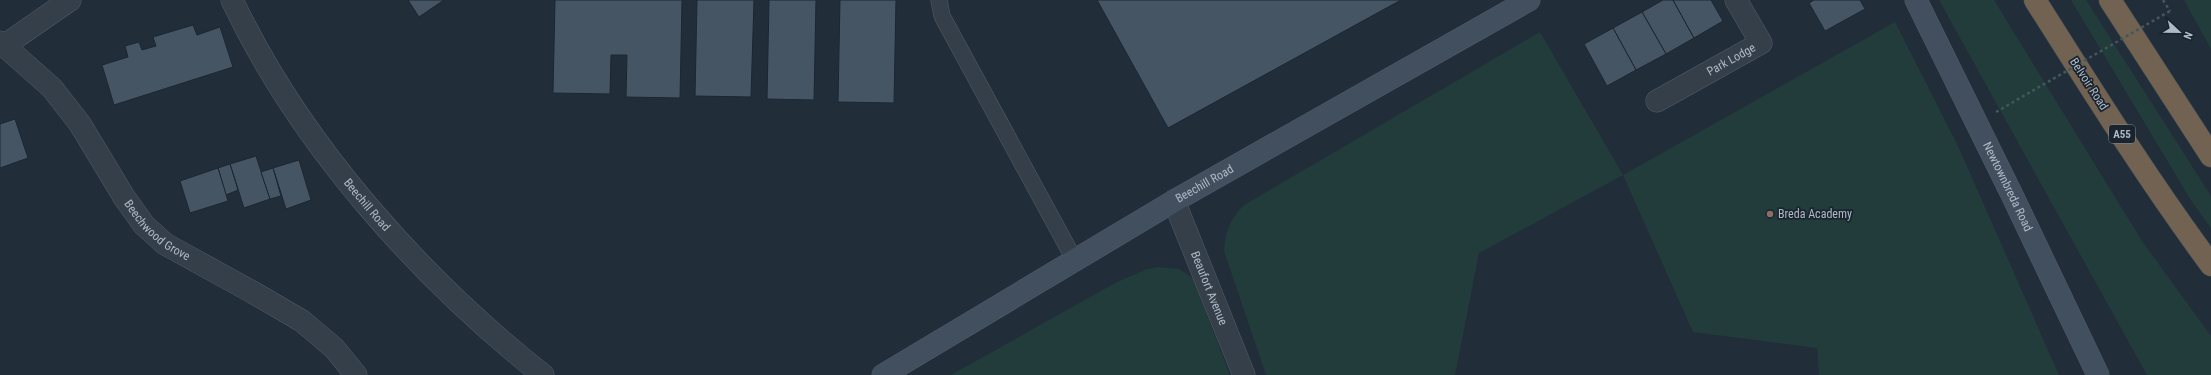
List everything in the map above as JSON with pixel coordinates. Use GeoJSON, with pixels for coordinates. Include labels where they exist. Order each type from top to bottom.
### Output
{"type":"FeatureCollection","features":[{"type":"Feature","properties":{"kind":"highway","name":"Belvoir Road"},"geometry":{"type":"LineString","coordinates":[[2035,0],[2096,96],[2188,234],[2211,265]]}},
{"type":"Feature","properties":{"kind":"highway"},"geometry":{"type":"LineString","coordinates":[[2110,0],[2211,156]]}},
{"type":"Feature","properties":{"kind":"street"},"geometry":{"type":"LineString","coordinates":[[2,43],[70,0]]}},
{"type":"Feature","properties":{"kind":"street","name":"Beechill Road"},"geometry":{"type":"LineString","coordinates":[[232,0],[249,36],[276,80],[309,130],[347,180],[429,272],[509,348],[543,375]]}},
{"type":"Feature","properties":{"kind":"street","name":"Beechill Road"},"geometry":{"type":"LineString","coordinates":[[883,375],[1074,259],[1529,0]]}},
{"type":"Feature","properties":{"kind":"street","name":"Park Lodge"},"geometry":{"type":"LineString","coordinates":[[1657,101],[1761,43],[1736,0]]}},
{"type":"Feature","properties":{"kind":"street","name":"Newtownbreda Road"},"geometry":{"type":"LineString","coordinates":[[1916,0],[2013,197],[2098,375]]}},
{"type":"Feature","properties":{"kind":"street","name":"Beechwood Grove"},"geometry":{"type":"LineString","coordinates":[[2,43],[52,88],[80,124],[124,197],[144,225],[165,244],[254,292],[302,321],[334,348],[356,375]]}},
{"type":"Feature","properties":{"kind":"street","name":"Beaufort Avenue"},"geometry":{"type":"LineString","coordinates":[[1174,201],[1244,375]]}},
{"type":"Feature","properties":{"kind":"lane"},"geometry":{"type":"LineString","coordinates":[[939,0],[942,16],[1074,259]]}},
{"type":"Feature","properties":{"kind":"path"},"geometry":{"type":"LineString","coordinates":[[1996,112],[2170,11],[2163,0]]}},
{"type":"Feature","properties":{"kind":"green space"},"geometry":{"type":"Polygon","coordinates":[[[1939,0],[1994,0],[2142,241],[2211,336],[2211,375],[2147,375],[1939,0]]]}},
{"type":"Feature","properties":{"kind":"green space"},"geometry":{"type":"Polygon","coordinates":[[[2071,0],[2086,0],[2211,196],[2211,228],[2192,202],[2071,0]]]}},
{"type":"Feature","properties":{"kind":"green space"},"geometry":{"type":"Polygon","coordinates":[[[2184,0],[2211,0],[2211,49],[2184,0]]]}},
{"type":"Feature","properties":{"kind":"green space","name":"Breda Academy"},"geometry":{"type":"Polygon","coordinates":[[[1895,22],[1958,146],[2059,375],[1819,375],[1817,348],[1693,332],[1623,175],[1895,22]]]}},
{"type":"Feature","properties":{"kind":"green space"},"geometry":{"type":"Polygon","coordinates":[[[1540,32],[1623,175],[1479,253],[1455,375],[1266,375],[1224,251],[1229,226],[1239,211],[1244,205],[1540,32]]]}},
{"type":"Feature","properties":{"kind":"green space"},"geometry":{"type":"Polygon","coordinates":[[[1158,267],[1179,269],[1193,278],[1230,375],[951,375],[1115,283],[1147,269],[1158,267]]]}},
{"type":"Feature","properties":{"kind":"building"},"geometry":{"type":"Polygon","coordinates":[[[408,0],[444,0],[419,17],[408,0]]]}},
{"type":"Feature","properties":{"kind":"building"},"geometry":{"type":"Polygon","coordinates":[[[555,0],[682,0],[680,98],[626,97],[627,55],[611,55],[610,94],[553,93],[555,0]]]}},
{"type":"Feature","properties":{"kind":"building"},"geometry":{"type":"Polygon","coordinates":[[[697,0],[754,0],[751,97],[695,96],[697,0]]]}},
{"type":"Feature","properties":{"kind":"building"},"geometry":{"type":"Polygon","coordinates":[[[769,0],[816,0],[814,100],[767,99],[769,0]]]}},
{"type":"Feature","properties":{"kind":"building"},"geometry":{"type":"Polygon","coordinates":[[[840,0],[896,0],[894,103],[838,102],[840,0]]]}},
{"type":"Feature","properties":{"kind":"building"},"geometry":{"type":"Polygon","coordinates":[[[1097,0],[1401,0],[1168,128],[1097,0]]]}},
{"type":"Feature","properties":{"kind":"building"},"geometry":{"type":"Polygon","coordinates":[[[1663,0],[1673,0],[1694,38],[1666,54],[1642,12],[1663,0]]]}},
{"type":"Feature","properties":{"kind":"building"},"geometry":{"type":"Polygon","coordinates":[[[1673,0],[1711,0],[1723,21],[1694,38],[1673,0]]]}},
{"type":"Feature","properties":{"kind":"building"},"geometry":{"type":"Polygon","coordinates":[[[1814,0],[1860,0],[1865,9],[1825,31],[1809,3],[1814,0]]]}},
{"type":"Feature","properties":{"kind":"building"},"geometry":{"type":"Polygon","coordinates":[[[1642,12],[1666,54],[1636,70],[1613,28],[1642,12]]]}},
{"type":"Feature","properties":{"kind":"building"},"geometry":{"type":"Polygon","coordinates":[[[193,25],[197,35],[220,27],[233,67],[114,105],[102,65],[128,57],[125,46],[139,42],[142,50],[156,46],[153,37],[193,25]]]}},
{"type":"Feature","properties":{"kind":"building"},"geometry":{"type":"Polygon","coordinates":[[[1613,28],[1636,70],[1607,86],[1584,44],[1613,28]]]}},
{"type":"Feature","properties":{"kind":"building"},"geometry":{"type":"Polygon","coordinates":[[[15,119],[28,158],[0,168],[0,124],[15,119]]]}},
{"type":"Feature","properties":{"kind":"building"},"geometry":{"type":"Polygon","coordinates":[[[256,156],[270,199],[244,208],[230,164],[256,156]]]}},
{"type":"Feature","properties":{"kind":"building"},"geometry":{"type":"Polygon","coordinates":[[[299,160],[311,200],[286,209],[273,168],[299,160]]]}},
{"type":"Feature","properties":{"kind":"building"},"geometry":{"type":"Polygon","coordinates":[[[230,164],[238,190],[226,195],[218,168],[230,164]]]}},
{"type":"Feature","properties":{"kind":"building"},"geometry":{"type":"Polygon","coordinates":[[[218,168],[228,201],[190,213],[180,181],[218,168]]]}},
{"type":"Feature","properties":{"kind":"building"},"geometry":{"type":"Polygon","coordinates":[[[273,168],[281,196],[270,199],[261,172],[273,168]]]}},
{"type":"Feature","properties":{"kind":"place","name":"Breda Academy"},"geometry":{"type":"Point","coordinates":[1770,214]}}]}
